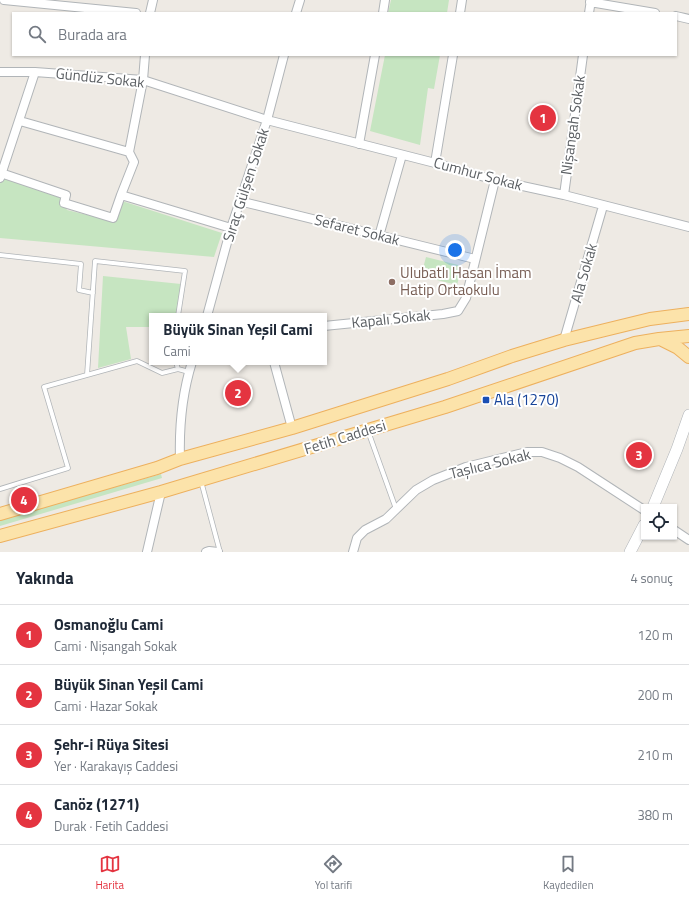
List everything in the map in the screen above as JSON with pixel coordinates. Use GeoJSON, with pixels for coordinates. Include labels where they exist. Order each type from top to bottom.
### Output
{"type":"FeatureCollection","features":[{"type":"Feature","properties":{"kind":"main road"},"geometry":{"type":"LineString","coordinates":[[650,319],[689,305]]}},
{"type":"Feature","properties":{"kind":"main road","name":"Fetih Caddesi"},"geometry":{"type":"LineString","coordinates":[[0,514],[157,468],[180,459],[292,428],[448,379],[512,356],[564,340],[650,319],[689,314]]}},
{"type":"Feature","properties":{"kind":"main road","name":"Fetih Caddesi"},"geometry":{"type":"LineString","coordinates":[[0,536],[161,492],[445,407],[635,343],[689,336]]}},
{"type":"Feature","properties":{"kind":"main road"},"geometry":{"type":"LineString","coordinates":[[659,339],[678,348],[689,357]]}},
{"type":"Feature","properties":{"kind":"street"},"geometry":{"type":"LineString","coordinates":[[4,0],[126,12]]}},
{"type":"Feature","properties":{"kind":"street"},"geometry":{"type":"LineString","coordinates":[[150,12],[153,0]]}},
{"type":"Feature","properties":{"kind":"street"},"geometry":{"type":"LineString","coordinates":[[296,12],[300,0]]}},
{"type":"Feature","properties":{"kind":"street"},"geometry":{"type":"LineString","coordinates":[[383,12],[385,0]]}},
{"type":"Feature","properties":{"kind":"street"},"geometry":{"type":"LineString","coordinates":[[460,12],[462,0]]}},
{"type":"Feature","properties":{"kind":"street"},"geometry":{"type":"LineString","coordinates":[[589,12],[591,1],[650,12]]}},
{"type":"Feature","properties":{"kind":"street"},"geometry":{"type":"LineString","coordinates":[[677,16],[689,18]]}},
{"type":"Feature","properties":{"kind":"street"},"geometry":{"type":"LineString","coordinates":[[35,72],[1,175],[66,195],[64,202],[113,218],[134,162],[129,152],[143,80],[146,56]]}},
{"type":"Feature","properties":{"kind":"street","name":"Sıraç Gülşen Sokak"},"geometry":{"type":"LineString","coordinates":[[209,313],[231,228],[266,120],[284,56]]}},
{"type":"Feature","properties":{"kind":"street"},"geometry":{"type":"LineString","coordinates":[[359,144],[375,56]]}},
{"type":"Feature","properties":{"kind":"street"},"geometry":{"type":"LineString","coordinates":[[435,163],[453,56]]}},
{"type":"Feature","properties":{"kind":"street","name":"Nişangah Sokak"},"geometry":{"type":"LineString","coordinates":[[564,195],[583,56]]}},
{"type":"Feature","properties":{"kind":"street","name":"Gündüz Sokak"},"geometry":{"type":"LineString","coordinates":[[0,72],[35,72],[143,80],[266,120]]}},
{"type":"Feature","properties":{"kind":"street","name":"Cumhur Sokak"},"geometry":{"type":"LineString","coordinates":[[266,120],[435,163],[495,180],[564,195],[689,227]]}},
{"type":"Feature","properties":{"kind":"street"},"geometry":{"type":"LineString","coordinates":[[20,121],[129,152]]}},
{"type":"Feature","properties":{"kind":"street"},"geometry":{"type":"LineString","coordinates":[[379,236],[402,155]]}},
{"type":"Feature","properties":{"kind":"street"},"geometry":{"type":"LineString","coordinates":[[475,259],[495,180]]}},
{"type":"Feature","properties":{"kind":"street"},"geometry":{"type":"LineString","coordinates":[[121,195],[231,228]]}},
{"type":"Feature","properties":{"kind":"street","name":"Sefaret Sokak"},"geometry":{"type":"LineString","coordinates":[[239,201],[475,259]]}},
{"type":"Feature","properties":{"kind":"street","name":"Ala Sokak"},"geometry":{"type":"LineString","coordinates":[[564,340],[604,206]]}},
{"type":"Feature","properties":{"kind":"street","name":"Kapalı Sokak"},"geometry":{"type":"LineString","coordinates":[[327,326],[443,314],[458,311],[466,298],[475,259]]}},
{"type":"Feature","properties":{"kind":"street"},"geometry":{"type":"LineString","coordinates":[[180,459],[180,423],[191,365]]}},
{"type":"Feature","properties":{"kind":"street"},"geometry":{"type":"LineString","coordinates":[[275,365],[292,428]]}},
{"type":"Feature","properties":{"kind":"street"},"geometry":{"type":"LineString","coordinates":[[653,504],[677,449],[689,415]]}},
{"type":"Feature","properties":{"kind":"street","name":"Taşlıca Sokak"},"geometry":{"type":"LineString","coordinates":[[353,552],[355,543],[360,534],[386,519],[416,490],[449,472],[527,452],[542,452],[560,458],[578,467],[641,508]]}},
{"type":"Feature","properties":{"kind":"street"},"geometry":{"type":"LineString","coordinates":[[147,552],[161,492]]}},
{"type":"Feature","properties":{"kind":"street"},"geometry":{"type":"LineString","coordinates":[[630,552],[641,531]]}},
{"type":"Feature","properties":{"kind":"street"},"geometry":{"type":"LineString","coordinates":[[677,532],[689,540]]}},
{"type":"Feature","properties":{"kind":"street"},"geometry":{"type":"LineString","coordinates":[[206,552],[219,552]]}},
{"type":"Feature","properties":{"kind":"lane"},"geometry":{"type":"LineString","coordinates":[[0,255],[81,264],[79,290],[93,293]]}},
{"type":"Feature","properties":{"kind":"lane"},"geometry":{"type":"LineString","coordinates":[[87,375],[95,261],[185,271],[178,313]]}},
{"type":"Feature","properties":{"kind":"lane"},"geometry":{"type":"LineString","coordinates":[[0,488],[68,468],[44,387],[137,361],[162,373],[178,369],[189,372]]}},
{"type":"Feature","properties":{"kind":"lane"},"geometry":{"type":"LineString","coordinates":[[177,365],[178,369]]}},
{"type":"Feature","properties":{"kind":"lane"},"geometry":{"type":"LineString","coordinates":[[368,430],[396,510]]}},
{"type":"Feature","properties":{"kind":"lane"},"geometry":{"type":"LineString","coordinates":[[200,480],[219,552]]}},
{"type":"Feature","properties":{"kind":"green space"},"geometry":{"type":"Polygon","coordinates":[[[391,0],[449,0],[447,12],[388,12],[391,0]]]}},
{"type":"Feature","properties":{"kind":"green space"},"geometry":{"type":"Polygon","coordinates":[[[385,56],[440,56],[434,89],[428,88],[420,145],[370,131],[385,56]]]}},
{"type":"Feature","properties":{"kind":"green space"},"geometry":{"type":"Polygon","coordinates":[[[1,178],[60,195],[67,210],[116,222],[122,201],[222,233],[214,257],[0,238],[1,178]]]}},
{"type":"Feature","properties":{"kind":"green space"},"geometry":{"type":"Polygon","coordinates":[[[426,257],[462,266],[457,285],[421,276],[426,257]]]}},
{"type":"Feature","properties":{"kind":"green space"},"geometry":{"type":"Polygon","coordinates":[[[103,276],[181,284],[178,313],[149,313],[149,327],[126,327],[131,359],[98,368],[103,276]]]}},
{"type":"Feature","properties":{"kind":"green space"},"geometry":{"type":"Polygon","coordinates":[[[161,474],[162,478],[0,526],[0,520],[161,474]]]}},
{"type":"Feature","properties":{"kind":"place","name":"Osmanoğlu Cami"},"geometry":{"type":"Point","coordinates":[543,118]}},
{"type":"Feature","properties":{"kind":"place","name":"Ulubatlı Hasan İmam Hatip Ortaokulu"},"geometry":{"type":"Point","coordinates":[392,282]}},
{"type":"Feature","properties":{"kind":"place","name":"Büyük Sinan Yeşil Cami"},"geometry":{"type":"Point","coordinates":[238,393]}},
{"type":"Feature","properties":{"kind":"place","name":"Ala (1270)"},"geometry":{"type":"Point","coordinates":[486,400]}},
{"type":"Feature","properties":{"kind":"place","name":"Şehr-i Rüya Sitesi"},"geometry":{"type":"Point","coordinates":[639,455]}},
{"type":"Feature","properties":{"kind":"place","name":"Canöz (1271)"},"geometry":{"type":"Point","coordinates":[24,500]}}]}
